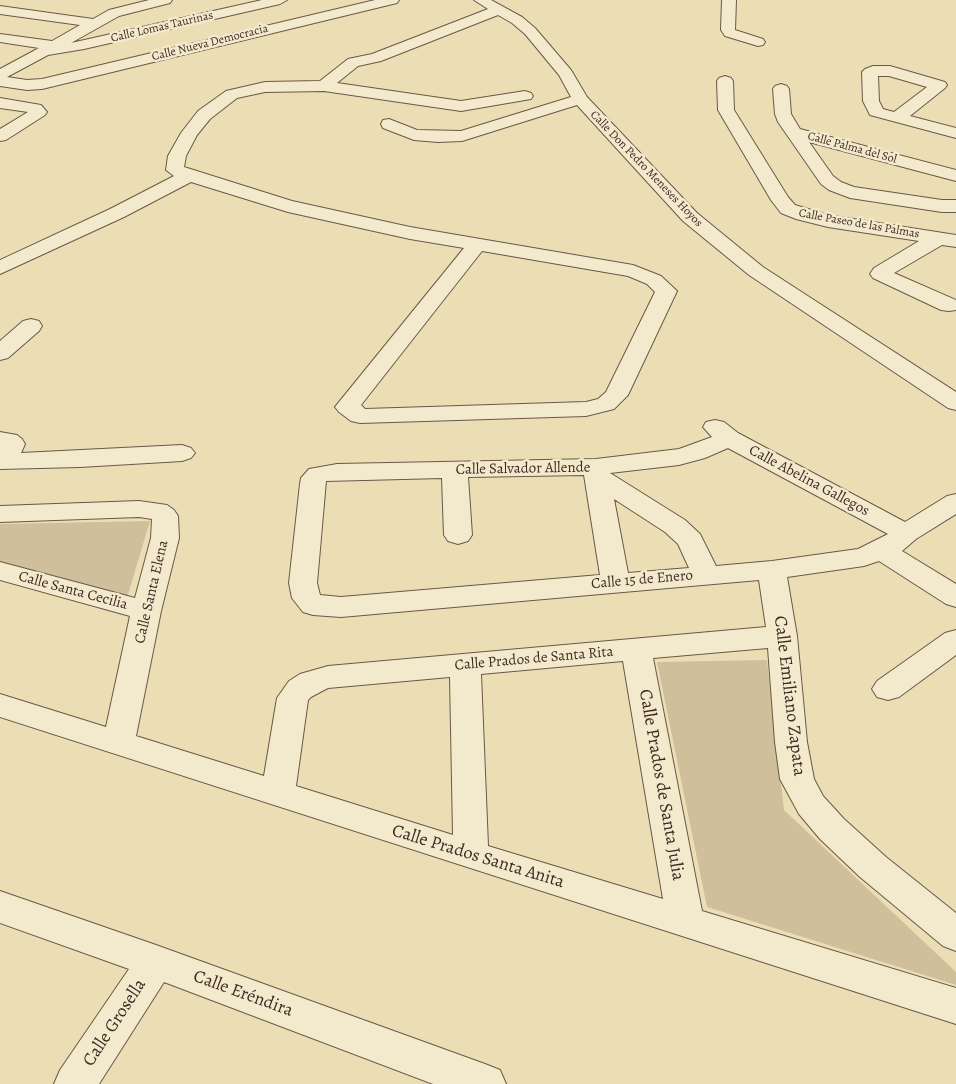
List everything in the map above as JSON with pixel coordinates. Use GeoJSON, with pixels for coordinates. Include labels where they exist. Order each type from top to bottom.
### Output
{"type":"FeatureCollection","features":[{"type":"Feature","properties":{"kind":"street"},"geometry":{"type":"LineString","coordinates":[[109,0],[143,5]]}},
{"type":"Feature","properties":{"kind":"street"},"geometry":{"type":"LineString","coordinates":[[2,74],[114,12],[165,0]]}},
{"type":"Feature","properties":{"kind":"street","name":"Calle Lomas Taurinas"},"geometry":{"type":"LineString","coordinates":[[48,48],[84,46],[280,0]]}},
{"type":"Feature","properties":{"kind":"street","name":"Calle Nueva Democracia"},"geometry":{"type":"LineString","coordinates":[[2,74],[27,85],[50,82],[392,0]]}},
{"type":"Feature","properties":{"kind":"street","name":"Calle Don Pedro Meneses Hoyos"},"geometry":{"type":"LineString","coordinates":[[481,0],[517,20],[530,31],[566,73],[580,99],[690,217],[756,271],[956,403]]}},
{"type":"Feature","properties":{"kind":"street"},"geometry":{"type":"LineString","coordinates":[[729,0],[728,30],[730,33],[758,42]]}},
{"type":"Feature","properties":{"kind":"street"},"geometry":{"type":"LineString","coordinates":[[325,4],[341,11]]}},
{"type":"Feature","properties":{"kind":"street"},"geometry":{"type":"LineString","coordinates":[[0,10],[93,23]]}},
{"type":"Feature","properties":{"kind":"street"},"geometry":{"type":"LineString","coordinates":[[324,86],[353,62],[376,58],[499,10]]}},
{"type":"Feature","properties":{"kind":"street"},"geometry":{"type":"LineString","coordinates":[[0,38],[48,48]]}},
{"type":"Feature","properties":{"kind":"street"},"geometry":{"type":"LineString","coordinates":[[897,118],[939,85],[890,71],[870,72],[872,100],[876,112],[897,118],[956,133]]}},
{"type":"Feature","properties":{"kind":"street","name":"Calle Paseo de las Palmas"},"geometry":{"type":"LineString","coordinates":[[725,80],[726,110],[780,200],[788,209],[816,218],[947,240]]}},
{"type":"Feature","properties":{"kind":"street"},"geometry":{"type":"LineString","coordinates":[[476,245],[347,407],[360,416],[586,409],[606,404],[616,396],[666,291],[654,280],[633,271],[476,245],[288,206],[175,170],[177,156],[189,133],[204,115],[232,94],[265,87],[324,86],[461,106],[526,96]]}},
{"type":"Feature","properties":{"kind":"street","name":"Calle Palma del Sol"},"geometry":{"type":"LineString","coordinates":[[781,89],[783,114],[794,133],[956,176]]}},
{"type":"Feature","properties":{"kind":"street"},"geometry":{"type":"LineString","coordinates":[[389,124],[414,135],[462,136],[580,99]]}},
{"type":"Feature","properties":{"kind":"street"},"geometry":{"type":"LineString","coordinates":[[0,103],[38,110],[38,113],[0,136]]}},
{"type":"Feature","properties":{"kind":"street"},"geometry":{"type":"LineString","coordinates":[[794,133],[827,180],[835,186],[850,192],[949,206]]}},
{"type":"Feature","properties":{"kind":"street"},"geometry":{"type":"LineString","coordinates":[[0,268],[117,213],[189,176]]}},
{"type":"Feature","properties":{"kind":"street"},"geometry":{"type":"LineString","coordinates":[[947,240],[880,272],[880,274],[949,305]]}},
{"type":"Feature","properties":{"kind":"street"},"geometry":{"type":"LineString","coordinates":[[0,353],[31,326]]}},
{"type":"Feature","properties":{"kind":"street","name":"Calle Salvador Allende"},"geometry":{"type":"LineString","coordinates":[[313,605],[306,598],[303,583],[314,478],[318,474],[327,472],[455,470],[596,472],[696,453],[722,432]]}},
{"type":"Feature","properties":{"kind":"street","name":"Calle Abelina Gallegos"},"geometry":{"type":"LineString","coordinates":[[722,432],[906,533]]}},
{"type":"Feature","properties":{"kind":"street"},"geometry":{"type":"LineString","coordinates":[[1,454],[80,459],[182,453]]}},
{"type":"Feature","properties":{"kind":"street"},"geometry":{"type":"LineString","coordinates":[[455,470],[458,535]]}},
{"type":"Feature","properties":{"kind":"street"},"geometry":{"type":"LineString","coordinates":[[596,472],[676,526],[690,540],[706,575]]}},
{"type":"Feature","properties":{"kind":"street"},"geometry":{"type":"LineString","coordinates":[[596,472],[614,582]]}},
{"type":"Feature","properties":{"kind":"street","name":"Calle 15 de Enero"},"geometry":{"type":"LineString","coordinates":[[313,605],[341,607],[614,582],[772,570],[864,557],[895,543],[906,533],[956,502]]}},
{"type":"Feature","properties":{"kind":"street","name":"Calle Santa Elena"},"geometry":{"type":"LineString","coordinates":[[0,514],[138,509],[158,512],[165,516],[165,538],[146,611],[119,742]]}},
{"type":"Feature","properties":{"kind":"street"},"geometry":{"type":"LineString","coordinates":[[881,550],[956,597]]}},
{"type":"Feature","properties":{"kind":"street","name":"Calle Emiliano Zapata"},"geometry":{"type":"LineString","coordinates":[[772,570],[782,636],[791,742],[797,779],[811,805],[832,829],[873,867],[956,934]]}},
{"type":"Feature","properties":{"kind":"street","name":"Calle Santa Cecilia"},"geometry":{"type":"LineString","coordinates":[[0,571],[146,611]]}},
{"type":"Feature","properties":{"kind":"street","name":"Calle Prados de Santa Rita"},"geometry":{"type":"LineString","coordinates":[[278,794],[293,698],[300,688],[311,682],[328,677],[782,636]]}},
{"type":"Feature","properties":{"kind":"street"},"geometry":{"type":"LineString","coordinates":[[888,689],[956,640]]}},
{"type":"Feature","properties":{"kind":"street","name":"Calle Prados de Santa Julia"},"geometry":{"type":"LineString","coordinates":[[636,650],[685,921]]}},
{"type":"Feature","properties":{"kind":"street"},"geometry":{"type":"LineString","coordinates":[[465,665],[471,855]]}},
{"type":"Feature","properties":{"kind":"street","name":"Calle Prados Santa Anita"},"geometry":{"type":"LineString","coordinates":[[0,705],[471,855],[956,1006]]}},
{"type":"Feature","properties":{"kind":"street","name":"Calle Eréndira"},"geometry":{"type":"LineString","coordinates":[[0,907],[156,962],[485,1084]]}},
{"type":"Feature","properties":{"kind":"street","name":"Calle Grosella"},"geometry":{"type":"LineString","coordinates":[[75,1084],[156,962]]}},
{"type":"Feature","properties":{"kind":"shaded area"},"geometry":{"type":"Polygon","coordinates":[[[150,521],[127,598],[0,563],[0,524],[150,521]]]}},
{"type":"Feature","properties":{"kind":"shaded area"},"geometry":{"type":"Polygon","coordinates":[[[767,660],[784,810],[956,972],[956,985],[707,907],[657,662],[767,660]]]}}]}
